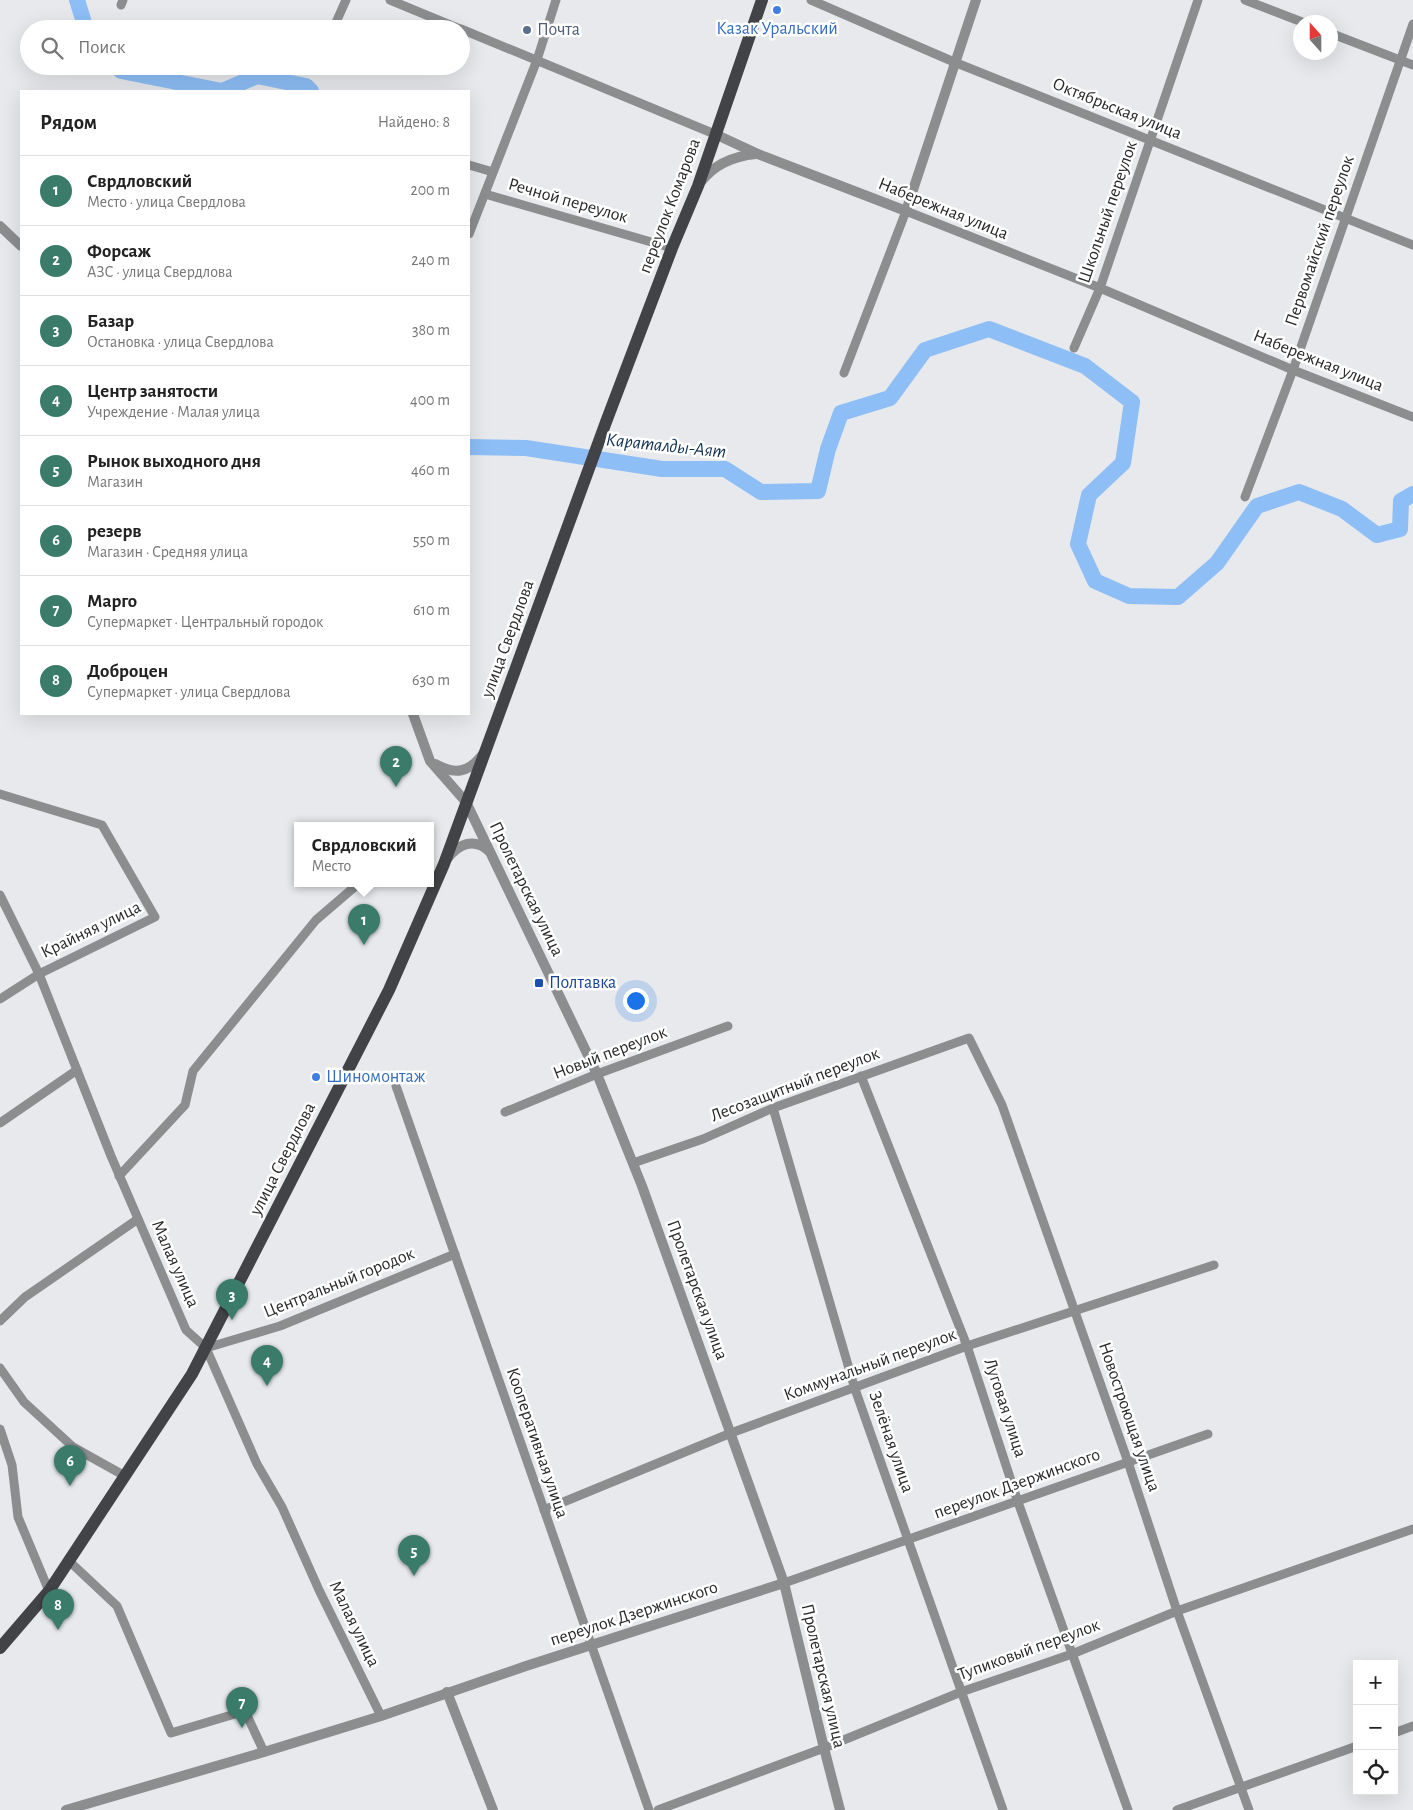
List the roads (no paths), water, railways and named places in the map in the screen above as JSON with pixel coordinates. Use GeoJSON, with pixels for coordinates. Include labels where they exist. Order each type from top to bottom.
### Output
{"type":"FeatureCollection","features":[{"type":"Feature","properties":{"kind":"main road","name":"переулок Комарова"},"geometry":{"type":"LineString","coordinates":[[606,422],[717,135],[762,0]]}},
{"type":"Feature","properties":{"kind":"main road","name":"улица Свердлова"},"geometry":{"type":"LineString","coordinates":[[434,887],[606,422]]}},
{"type":"Feature","properties":{"kind":"main road","name":"улица Свердлова"},"geometry":{"type":"LineString","coordinates":[[0,1648],[49,1591],[192,1374],[389,990],[434,887]]}},
{"type":"Feature","properties":{"kind":"street"},"geometry":{"type":"LineString","coordinates":[[337,20],[346,0]]}},
{"type":"Feature","properties":{"kind":"street","name":"Набережная улица"},"geometry":{"type":"LineString","coordinates":[[390,0],[439,20]]}},
{"type":"Feature","properties":{"kind":"street"},"geometry":{"type":"LineString","coordinates":[[470,232],[537,60],[556,0]]}},
{"type":"Feature","properties":{"kind":"street","name":"Октябрьская улица"},"geometry":{"type":"LineString","coordinates":[[811,0],[954,62],[1413,244]]}},
{"type":"Feature","properties":{"kind":"street"},"geometry":{"type":"LineString","coordinates":[[844,373],[906,211],[976,0]]}},
{"type":"Feature","properties":{"kind":"street","name":"Школьный переулок"},"geometry":{"type":"LineString","coordinates":[[1074,348],[1100,288],[1198,0]]}},
{"type":"Feature","properties":{"kind":"street"},"geometry":{"type":"LineString","coordinates":[[1245,0],[1293,19]]}},
{"type":"Feature","properties":{"kind":"street","name":"Первомайский переулок"},"geometry":{"type":"LineString","coordinates":[[1245,497],[1293,370],[1413,24]]}},
{"type":"Feature","properties":{"kind":"street","name":"Набережная улица"},"geometry":{"type":"LineString","coordinates":[[470,33],[717,135],[758,154],[1100,288],[1293,370],[1413,417]]}},
{"type":"Feature","properties":{"kind":"street"},"geometry":{"type":"LineString","coordinates":[[1338,37],[1413,65]]}},
{"type":"Feature","properties":{"kind":"street"},"geometry":{"type":"LineString","coordinates":[[698,186],[706,176],[723,162],[746,155],[758,154]]}},
{"type":"Feature","properties":{"kind":"street","name":"Речной переулок"},"geometry":{"type":"LineString","coordinates":[[470,165],[493,172]]}},
{"type":"Feature","properties":{"kind":"street","name":"Речной переулок"},"geometry":{"type":"LineString","coordinates":[[485,194],[672,248]]}},
{"type":"Feature","properties":{"kind":"street"},"geometry":{"type":"LineString","coordinates":[[0,226],[20,245]]}},
{"type":"Feature","properties":{"kind":"street"},"geometry":{"type":"LineString","coordinates":[[413,715],[430,761],[442,768],[456,771],[468,769],[486,749]]}},
{"type":"Feature","properties":{"kind":"street","name":"Пролетарская улица"},"geometry":{"type":"LineString","coordinates":[[430,761],[466,802],[597,1074],[633,1163],[784,1583],[840,1810]]}},
{"type":"Feature","properties":{"kind":"street","name":"Крайняя улица"},"geometry":{"type":"LineString","coordinates":[[0,794],[102,825],[155,917],[39,974]]}},
{"type":"Feature","properties":{"kind":"street"},"geometry":{"type":"LineString","coordinates":[[444,864],[453,850],[464,844],[483,845],[490,851]]}},
{"type":"Feature","properties":{"kind":"street"},"geometry":{"type":"LineString","coordinates":[[119,1176],[185,1105],[193,1072],[316,920],[354,887]]}},
{"type":"Feature","properties":{"kind":"street","name":"Малая улица"},"geometry":{"type":"LineString","coordinates":[[0,894],[39,974],[119,1176],[186,1330],[206,1348],[257,1464],[282,1507],[319,1590],[381,1716]]}},
{"type":"Feature","properties":{"kind":"street"},"geometry":{"type":"LineString","coordinates":[[0,1000],[39,974]]}},
{"type":"Feature","properties":{"kind":"street","name":"Новый переулок"},"geometry":{"type":"LineString","coordinates":[[505,1112],[597,1074],[728,1026]]}},
{"type":"Feature","properties":{"kind":"street","name":"Лесозащитный переулок"},"geometry":{"type":"LineString","coordinates":[[633,1163],[703,1139],[773,1108],[968,1038]]}},
{"type":"Feature","properties":{"kind":"street","name":"Новостроющая улица"},"geometry":{"type":"LineString","coordinates":[[968,1038],[1002,1105],[1128,1462],[1177,1611],[1249,1810]]}},
{"type":"Feature","properties":{"kind":"street"},"geometry":{"type":"LineString","coordinates":[[0,1123],[77,1070]]}},
{"type":"Feature","properties":{"kind":"street","name":"Луговая улица"},"geometry":{"type":"LineString","coordinates":[[861,1076],[968,1346],[1018,1502],[1128,1810]]}},
{"type":"Feature","properties":{"kind":"street","name":"Кооперативная улица"},"geometry":{"type":"LineString","coordinates":[[396,1086],[649,1810]]}},
{"type":"Feature","properties":{"kind":"street","name":"Зелёная улица"},"geometry":{"type":"LineString","coordinates":[[773,1108],[855,1389],[1003,1810]]}},
{"type":"Feature","properties":{"kind":"street"},"geometry":{"type":"LineString","coordinates":[[0,1321],[25,1297],[138,1219]]}},
{"type":"Feature","properties":{"kind":"street","name":"Центральный городок"},"geometry":{"type":"LineString","coordinates":[[206,1348],[280,1326],[454,1254]]}},
{"type":"Feature","properties":{"kind":"street","name":"Коммунальный переулок"},"geometry":{"type":"LineString","coordinates":[[544,1510],[731,1433],[968,1346],[1214,1265]]}},
{"type":"Feature","properties":{"kind":"street"},"geometry":{"type":"LineString","coordinates":[[0,1368],[24,1402],[73,1446],[125,1476]]}},
{"type":"Feature","properties":{"kind":"street"},"geometry":{"type":"LineString","coordinates":[[0,1429],[12,1465],[18,1517],[49,1591]]}},
{"type":"Feature","properties":{"kind":"street","name":"переулок Дзержинского"},"geometry":{"type":"LineString","coordinates":[[66,1810],[381,1716],[447,1692],[784,1583],[1208,1434]]}},
{"type":"Feature","properties":{"kind":"street","name":"Тупиковый переулок"},"geometry":{"type":"LineString","coordinates":[[658,1810],[824,1748],[961,1692],[1072,1654],[1177,1611],[1413,1529]]}},
{"type":"Feature","properties":{"kind":"street"},"geometry":{"type":"LineString","coordinates":[[69,1561],[117,1606],[171,1733],[245,1711],[264,1752]]}},
{"type":"Feature","properties":{"kind":"street"},"geometry":{"type":"LineString","coordinates":[[447,1692],[493,1810]]}},
{"type":"Feature","properties":{"kind":"street"},"geometry":{"type":"LineString","coordinates":[[1398,1732],[1413,1726]]}},
{"type":"Feature","properties":{"kind":"street"},"geometry":{"type":"LineString","coordinates":[[1177,1810],[1353,1747]]}},
{"type":"Feature","properties":{"kind":"waterway","name":"Караталды-Аят"},"geometry":{"type":"LineString","coordinates":[[77,0],[83,20]]}},
{"type":"Feature","properties":{"kind":"waterway","name":"Караталды-Аят"},"geometry":{"type":"LineString","coordinates":[[141,75],[217,90]]}},
{"type":"Feature","properties":{"kind":"waterway","name":"Караталды-Аят"},"geometry":{"type":"LineString","coordinates":[[224,90],[257,76],[306,86],[310,90]]}},
{"type":"Feature","properties":{"kind":"waterway","name":"Караталды-Аят"},"geometry":{"type":"LineString","coordinates":[[470,447],[526,448],[662,469],[725,469],[761,492],[818,491],[828,449],[841,413],[890,398],[925,350],[989,329],[1085,366],[1132,402],[1123,463],[1089,495],[1078,544],[1095,581],[1129,596],[1178,597],[1217,563],[1257,506],[1299,492],[1342,509],[1377,535],[1400,529],[1401,501],[1413,494]]}},
{"type":"Feature","properties":{"kind":"place","name":"Казак Уральский"},"geometry":{"type":"Point","coordinates":[777,10]}},
{"type":"Feature","properties":{"kind":"place","name":"Почта"},"geometry":{"type":"Point","coordinates":[527,30]}},
{"type":"Feature","properties":{"kind":"place","name":"Форсаж"},"geometry":{"type":"Point","coordinates":[396,787]}},
{"type":"Feature","properties":{"kind":"place","name":"Сврдловский"},"geometry":{"type":"Point","coordinates":[364,945]}},
{"type":"Feature","properties":{"kind":"place","name":"Полтавка"},"geometry":{"type":"Point","coordinates":[539,983]}},
{"type":"Feature","properties":{"kind":"place","name":"Шиномонтаж"},"geometry":{"type":"Point","coordinates":[316,1077]}},
{"type":"Feature","properties":{"kind":"place","name":"Базар"},"geometry":{"type":"Point","coordinates":[232,1320]}},
{"type":"Feature","properties":{"kind":"place","name":"Центр занятости"},"geometry":{"type":"Point","coordinates":[267,1386]}},
{"type":"Feature","properties":{"kind":"place","name":"резерв"},"geometry":{"type":"Point","coordinates":[70,1486]}},
{"type":"Feature","properties":{"kind":"place","name":"Рынок выходного дня"},"geometry":{"type":"Point","coordinates":[414,1576]}},
{"type":"Feature","properties":{"kind":"place","name":"Доброцен"},"geometry":{"type":"Point","coordinates":[58,1630]}},
{"type":"Feature","properties":{"kind":"place","name":"Марго"},"geometry":{"type":"Point","coordinates":[242,1728]}}]}
